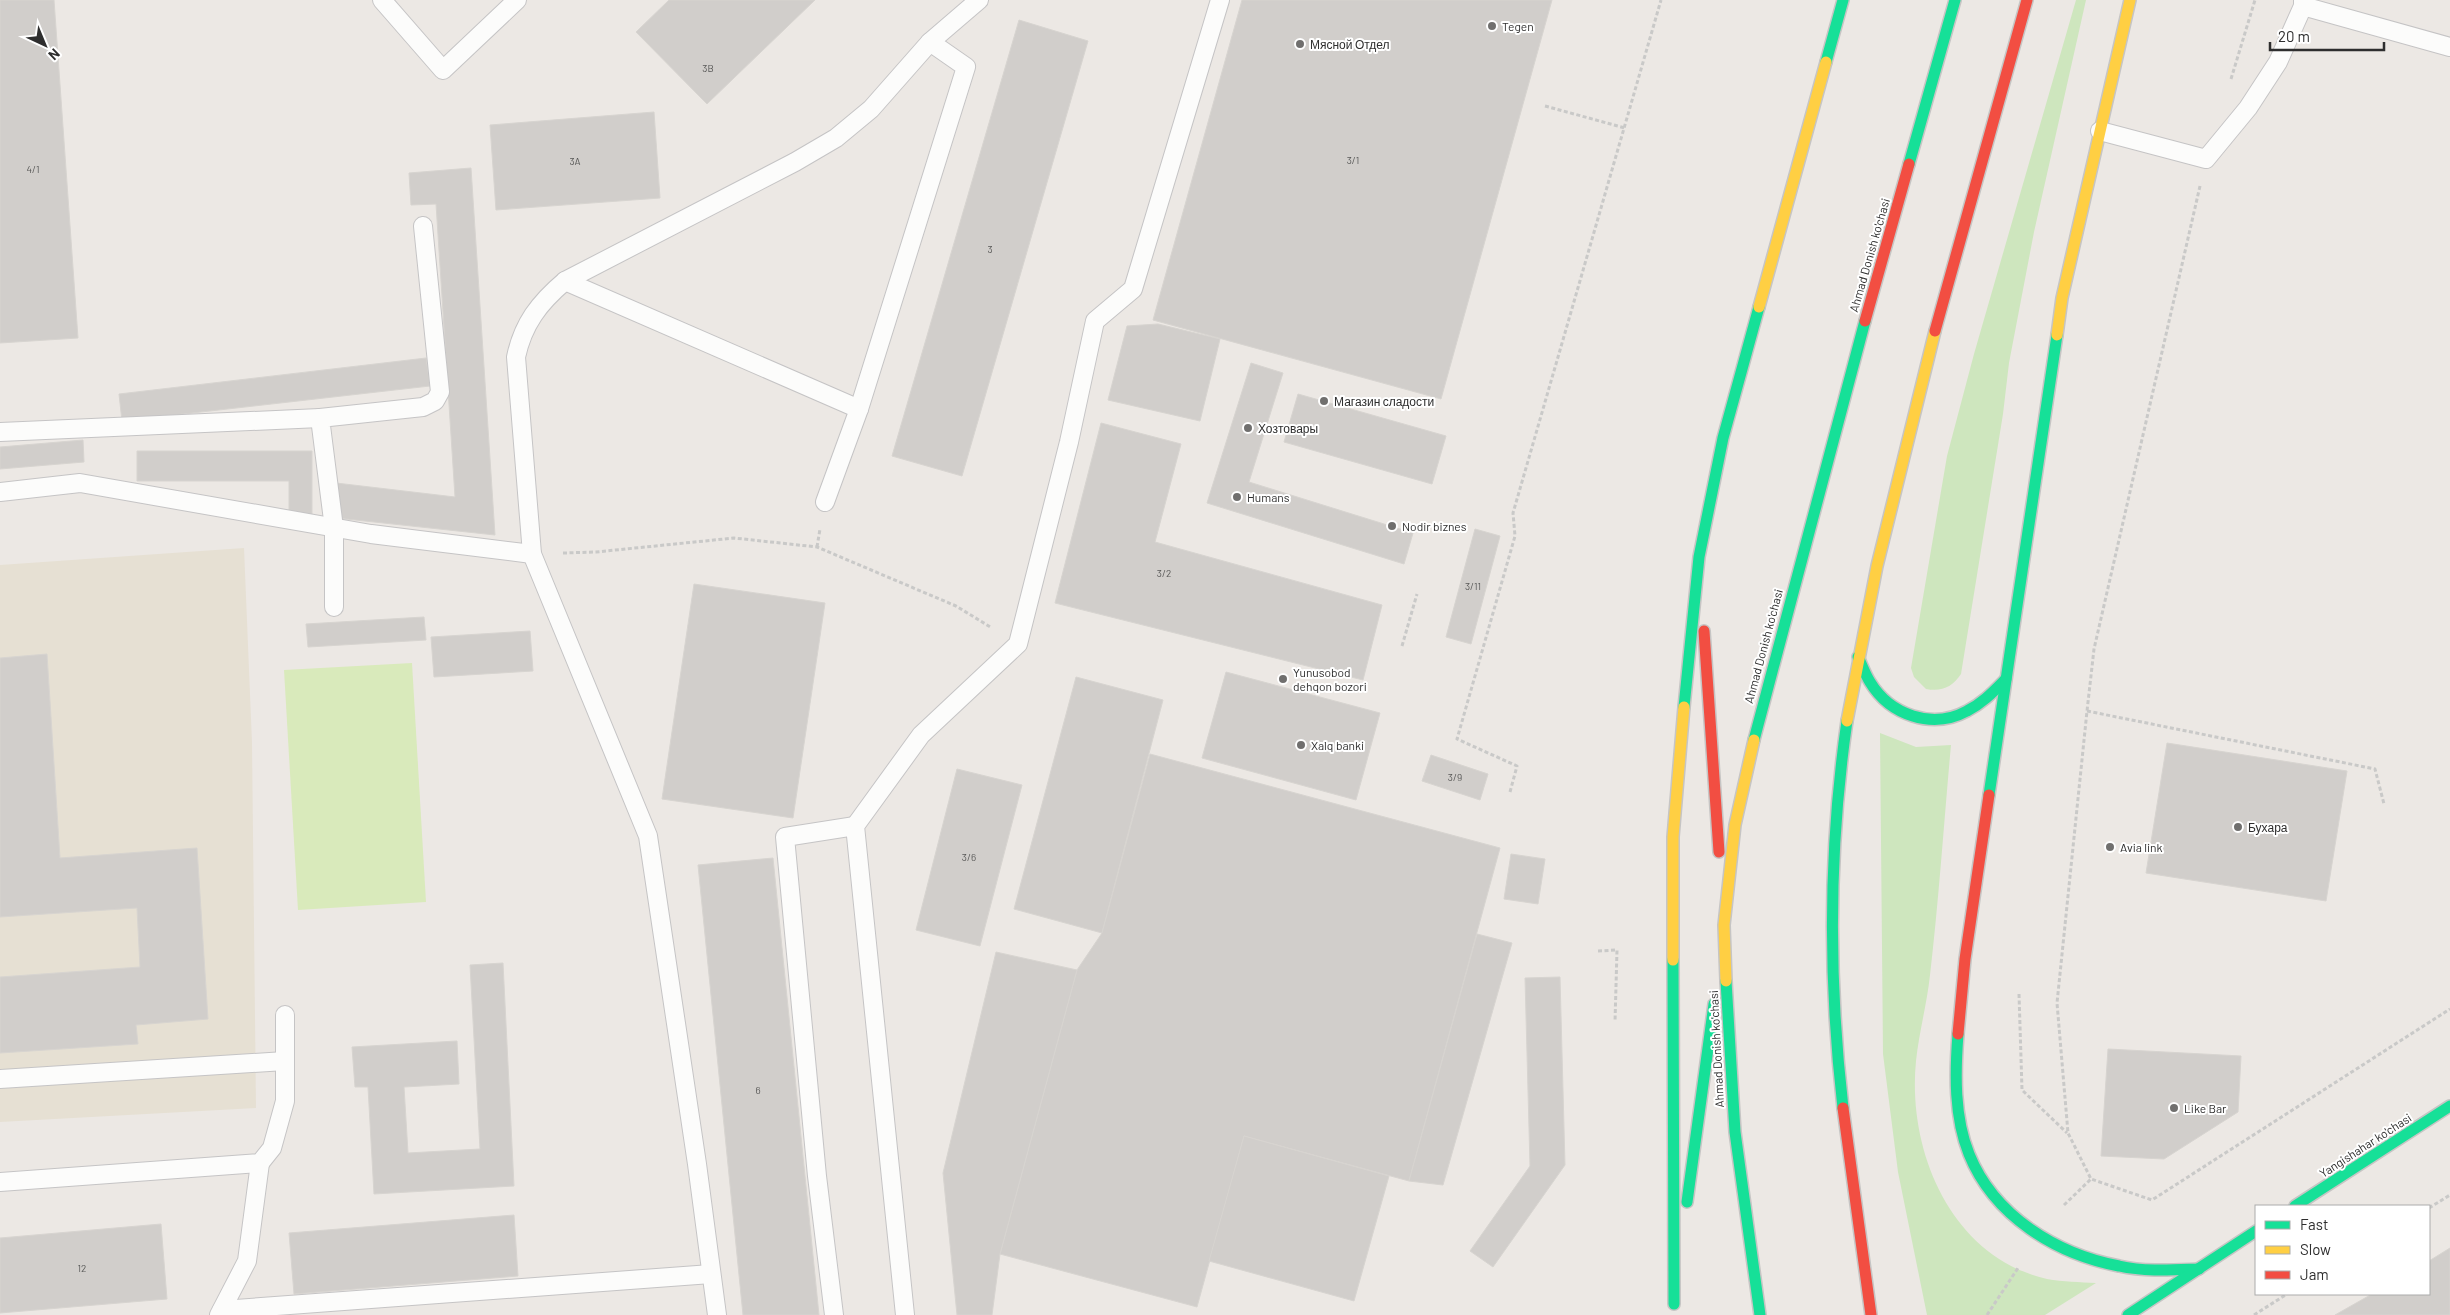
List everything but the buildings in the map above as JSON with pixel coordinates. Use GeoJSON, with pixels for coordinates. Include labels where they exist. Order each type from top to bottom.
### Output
{"type":"FeatureCollection","features":[{"type":"Feature","properties":{"kind":"main road"},"geometry":{"type":"LineString","coordinates":[[1673,1309],[1674,837],[1680,744],[1699,556],[1723,438],[1843,0]]}},
{"type":"Feature","properties":{"kind":"main road","name":"Ahmad Donish ko'chasi"},"geometry":{"type":"LineString","coordinates":[[1760,1315],[1734,1132],[1728,1029],[1724,925],[1735,825],[1747,763],[1864,323],[1955,0]]}},
{"type":"Feature","properties":{"kind":"main road"},"geometry":{"type":"LineString","coordinates":[[1871,1315],[1840,1081],[1831,950],[1832,841],[1843,735],[1894,490],[1932,342],[2027,0]]}},
{"type":"Feature","properties":{"kind":"main road"},"geometry":{"type":"LineString","coordinates":[[2130,0],[2062,298],[1965,959],[1956,1048],[1959,1115],[1970,1156],[1983,1182],[2004,1208],[2035,1232],[2059,1247],[2092,1261],[2128,1269],[2175,1272],[2199,1269]]}},
{"type":"Feature","properties":{"kind":"main road"},"geometry":{"type":"LineString","coordinates":[[1673,1309],[1724,925],[1699,556]]}},
{"type":"Feature","properties":{"kind":"main road"},"geometry":{"type":"LineString","coordinates":[[1858,657],[1868,681],[1882,698],[1901,713],[1924,721],[1938,722],[1964,714],[1986,701],[2006,679]]}},
{"type":"Feature","properties":{"kind":"main road","name":"Yangishahar ko'chasi"},"geometry":{"type":"LineString","coordinates":[[2297,1205],[2450,1106]]}},
{"type":"Feature","properties":{"kind":"main road"},"geometry":{"type":"LineString","coordinates":[[2128,1315],[2255,1233]]}},
{"type":"Feature","properties":{"kind":"main road"},"geometry":{"type":"LineString","coordinates":[[2160,1308],[2199,1269]]}},
{"type":"Feature","properties":{"kind":"lane"},"geometry":{"type":"LineString","coordinates":[[382,0],[442,70],[517,0]]}},
{"type":"Feature","properties":{"kind":"lane"},"geometry":{"type":"LineString","coordinates":[[717,1315],[696,1154],[648,836],[532,554],[516,357],[521,336],[530,316],[546,297],[565,281],[795,162],[836,138],[871,109],[930,42],[979,0]]}},
{"type":"Feature","properties":{"kind":"lane"},"geometry":{"type":"LineString","coordinates":[[905,1315],[855,826],[921,735],[1018,644],[1069,442],[1095,321],[1133,289],[1218,0]]}},
{"type":"Feature","properties":{"kind":"lane"},"geometry":{"type":"LineString","coordinates":[[2100,131],[2206,158],[2248,108],[2278,62],[2303,3],[2450,48]]}},
{"type":"Feature","properties":{"kind":"lane"},"geometry":{"type":"LineString","coordinates":[[825,502],[859,409],[966,67],[930,42]]}},
{"type":"Feature","properties":{"kind":"lane"},"geometry":{"type":"LineString","coordinates":[[0,432],[320,418],[424,407],[435,401],[440,392],[424,226]]}},
{"type":"Feature","properties":{"kind":"lane"},"geometry":{"type":"LineString","coordinates":[[565,281],[859,409]]}},
{"type":"Feature","properties":{"kind":"lane"},"geometry":{"type":"LineString","coordinates":[[320,418],[334,528],[334,607]]}},
{"type":"Feature","properties":{"kind":"lane"},"geometry":{"type":"LineString","coordinates":[[0,492],[80,483],[334,528],[532,554]]}},
{"type":"Feature","properties":{"kind":"lane"},"geometry":{"type":"LineString","coordinates":[[834,1315],[817,1176],[785,837],[855,826]]}},
{"type":"Feature","properties":{"kind":"lane"},"geometry":{"type":"LineString","coordinates":[[220,1312],[246,1261],[260,1163],[272,1148],[285,1101],[285,1015]]}},
{"type":"Feature","properties":{"kind":"lane"},"geometry":{"type":"LineString","coordinates":[[0,1079],[285,1061]]}},
{"type":"Feature","properties":{"kind":"lane"},"geometry":{"type":"LineString","coordinates":[[0,1182],[260,1163]]}},
{"type":"Feature","properties":{"kind":"lane"},"geometry":{"type":"LineString","coordinates":[[220,1312],[711,1274]]}},
{"type":"Feature","properties":{"kind":"path"},"geometry":{"type":"LineString","coordinates":[[1510,792],[1517,766],[1457,739],[1515,536],[1513,513],[1662,0]]}},
{"type":"Feature","properties":{"kind":"path"},"geometry":{"type":"LineString","coordinates":[[2229,84],[2254,0]]}},
{"type":"Feature","properties":{"kind":"path"},"geometry":{"type":"LineString","coordinates":[[1545,106],[1625,128]]}},
{"type":"Feature","properties":{"kind":"path"},"geometry":{"type":"LineString","coordinates":[[2068,1133],[2057,1003],[2094,649],[2206,158]]}},
{"type":"Feature","properties":{"kind":"path"},"geometry":{"type":"LineString","coordinates":[[532,554],[596,552],[734,538],[817,547],[956,606],[1018,644]]}},
{"type":"Feature","properties":{"kind":"path"},"geometry":{"type":"LineString","coordinates":[[1402,646],[1417,594]]}},
{"type":"Feature","properties":{"kind":"path"},"geometry":{"type":"LineString","coordinates":[[2087,711],[2375,769],[2384,804]]}},
{"type":"Feature","properties":{"kind":"path"},"geometry":{"type":"LineString","coordinates":[[1598,950],[1617,950],[1615,1022]]}},
{"type":"Feature","properties":{"kind":"path"},"geometry":{"type":"LineString","coordinates":[[2020,994],[2022,1090],[2068,1133],[2091,1179],[2152,1200],[2450,1009]]}},
{"type":"Feature","properties":{"kind":"path"},"geometry":{"type":"LineString","coordinates":[[2064,1204],[2091,1179]]}},
{"type":"Feature","properties":{"kind":"path"},"geometry":{"type":"LineString","coordinates":[[2430,1207],[2450,1195]]}},
{"type":"Feature","properties":{"kind":"path"},"geometry":{"type":"LineString","coordinates":[[1987,1315],[2018,1268]]}},
{"type":"Feature","properties":{"kind":"path"},"geometry":{"type":"LineString","coordinates":[[2254,1315],[2285,1295]]}},
{"type":"Feature","properties":{"kind":"shaded area"},"geometry":{"type":"Polygon","coordinates":[[[244,548],[252,743],[256,1108],[0,1122],[0,565],[244,548]]]}},
{"type":"Feature","properties":{"kind":"green space"},"geometry":{"type":"Polygon","coordinates":[[[2076,0],[2086,0],[2034,232],[2009,363],[2003,414],[1961,674],[1946,688],[1937,690],[1926,689],[1914,677],[1911,668],[1947,456],[1974,354],[2076,0]]]}},
{"type":"Feature","properties":{"kind":"green space"},"geometry":{"type":"Polygon","coordinates":[[[412,663],[426,902],[298,910],[284,670],[412,663]]]}},
{"type":"Feature","properties":{"kind":"green space"},"geometry":{"type":"Polygon","coordinates":[[[1880,733],[1916,747],[1951,745],[1929,986],[1916,1061],[1915,1095],[1919,1130],[1928,1164],[1942,1196],[1961,1224],[1985,1248],[2013,1267],[2047,1279],[2096,1283],[2045,1315],[1927,1315],[1898,1172],[1883,1054],[1880,733]]]}},
{"type":"Feature","properties":{"kind":"traffic: fast"},"geometry":{"type":"LineString","coordinates":[[1826,62],[1843,0]]}},
{"type":"Feature","properties":{"kind":"traffic: fast"},"geometry":{"type":"LineString","coordinates":[[1909,164],[1955,0]]}},
{"type":"Feature","properties":{"kind":"traffic: fast"},"geometry":{"type":"LineString","coordinates":[[1684,707],[1699,557],[1723,438],[1759,307]]}},
{"type":"Feature","properties":{"kind":"traffic: fast"},"geometry":{"type":"LineString","coordinates":[[1754,740],[1865,321]]}},
{"type":"Feature","properties":{"kind":"traffic: fast"},"geometry":{"type":"LineString","coordinates":[[1989,795],[2057,335]]}},
{"type":"Feature","properties":{"kind":"traffic: fast"},"geometry":{"type":"LineString","coordinates":[[1858,657],[1878,694],[1900,711],[1926,719],[1954,717],[1967,711],[1983,701],[2006,679]]}},
{"type":"Feature","properties":{"kind":"traffic: fast"},"geometry":{"type":"LineString","coordinates":[[1843,1108],[1835,1011],[1832,914],[1836,818],[1847,721]]}},
{"type":"Feature","properties":{"kind":"traffic: fast"},"geometry":{"type":"LineString","coordinates":[[1673,960],[1674,1304]]}},
{"type":"Feature","properties":{"kind":"traffic: fast"},"geometry":{"type":"LineString","coordinates":[[1726,981],[1735,1132],[1760,1315]]}},
{"type":"Feature","properties":{"kind":"traffic: fast"},"geometry":{"type":"LineString","coordinates":[[1687,1202],[1714,1004]]}},
{"type":"Feature","properties":{"kind":"traffic: fast"},"geometry":{"type":"LineString","coordinates":[[1958,1034],[1956,1064],[1957,1095],[1964,1140],[1980,1176],[1994,1196],[2011,1214],[2050,1242],[2095,1260],[2139,1269],[2199,1269]]}},
{"type":"Feature","properties":{"kind":"traffic: fast"},"geometry":{"type":"LineString","coordinates":[[2297,1205],[2450,1106]]}},
{"type":"Feature","properties":{"kind":"traffic: fast"},"geometry":{"type":"LineString","coordinates":[[2128,1315],[2255,1232]]}},
{"type":"Feature","properties":{"kind":"traffic: slow"},"geometry":{"type":"LineString","coordinates":[[2057,335],[2062,298],[2130,0]]}},
{"type":"Feature","properties":{"kind":"traffic: slow"},"geometry":{"type":"LineString","coordinates":[[1759,307],[1826,62]]}},
{"type":"Feature","properties":{"kind":"traffic: slow"},"geometry":{"type":"LineString","coordinates":[[1847,721],[1877,566],[1935,331]]}},
{"type":"Feature","properties":{"kind":"traffic: slow"},"geometry":{"type":"LineString","coordinates":[[1673,960],[1673,837],[1684,707]]}},
{"type":"Feature","properties":{"kind":"traffic: slow"},"geometry":{"type":"LineString","coordinates":[[1726,981],[1724,925],[1735,825],[1754,740]]}},
{"type":"Feature","properties":{"kind":"traffic: jam"},"geometry":{"type":"LineString","coordinates":[[1935,331],[2027,0]]}},
{"type":"Feature","properties":{"kind":"traffic: jam"},"geometry":{"type":"LineString","coordinates":[[1865,321],[1909,164]]}},
{"type":"Feature","properties":{"kind":"traffic: jam"},"geometry":{"type":"LineString","coordinates":[[1704,631],[1719,852]]}},
{"type":"Feature","properties":{"kind":"traffic: jam"},"geometry":{"type":"LineString","coordinates":[[1958,1034],[1965,959],[1989,795]]}},
{"type":"Feature","properties":{"kind":"traffic: jam"},"geometry":{"type":"LineString","coordinates":[[1843,1108],[1871,1315]]}},
{"type":"Feature","properties":{"kind":"place","name":"Tegen"},"geometry":{"type":"Point","coordinates":[1492,26]}},
{"type":"Feature","properties":{"kind":"place","name":"Мясной Отдел"},"geometry":{"type":"Point","coordinates":[1300,44]}},
{"type":"Feature","properties":{"kind":"place","name":"Магазин сладости"},"geometry":{"type":"Point","coordinates":[1324,401]}},
{"type":"Feature","properties":{"kind":"place","name":"Хозтовары"},"geometry":{"type":"Point","coordinates":[1248,428]}},
{"type":"Feature","properties":{"kind":"place","name":"Humans"},"geometry":{"type":"Point","coordinates":[1237,497]}},
{"type":"Feature","properties":{"kind":"place","name":"Nodir biznes"},"geometry":{"type":"Point","coordinates":[1392,526]}},
{"type":"Feature","properties":{"kind":"place","name":"Yunusobod dehqon bozori"},"geometry":{"type":"Point","coordinates":[1283,679]}},
{"type":"Feature","properties":{"kind":"place","name":"Xalq banki"},"geometry":{"type":"Point","coordinates":[1301,745]}},
{"type":"Feature","properties":{"kind":"place","name":"Бухара"},"geometry":{"type":"Point","coordinates":[2238,827]}},
{"type":"Feature","properties":{"kind":"place","name":"Avia link"},"geometry":{"type":"Point","coordinates":[2110,847]}},
{"type":"Feature","properties":{"kind":"place","name":"Like Bar"},"geometry":{"type":"Point","coordinates":[2174,1108]}}]}
